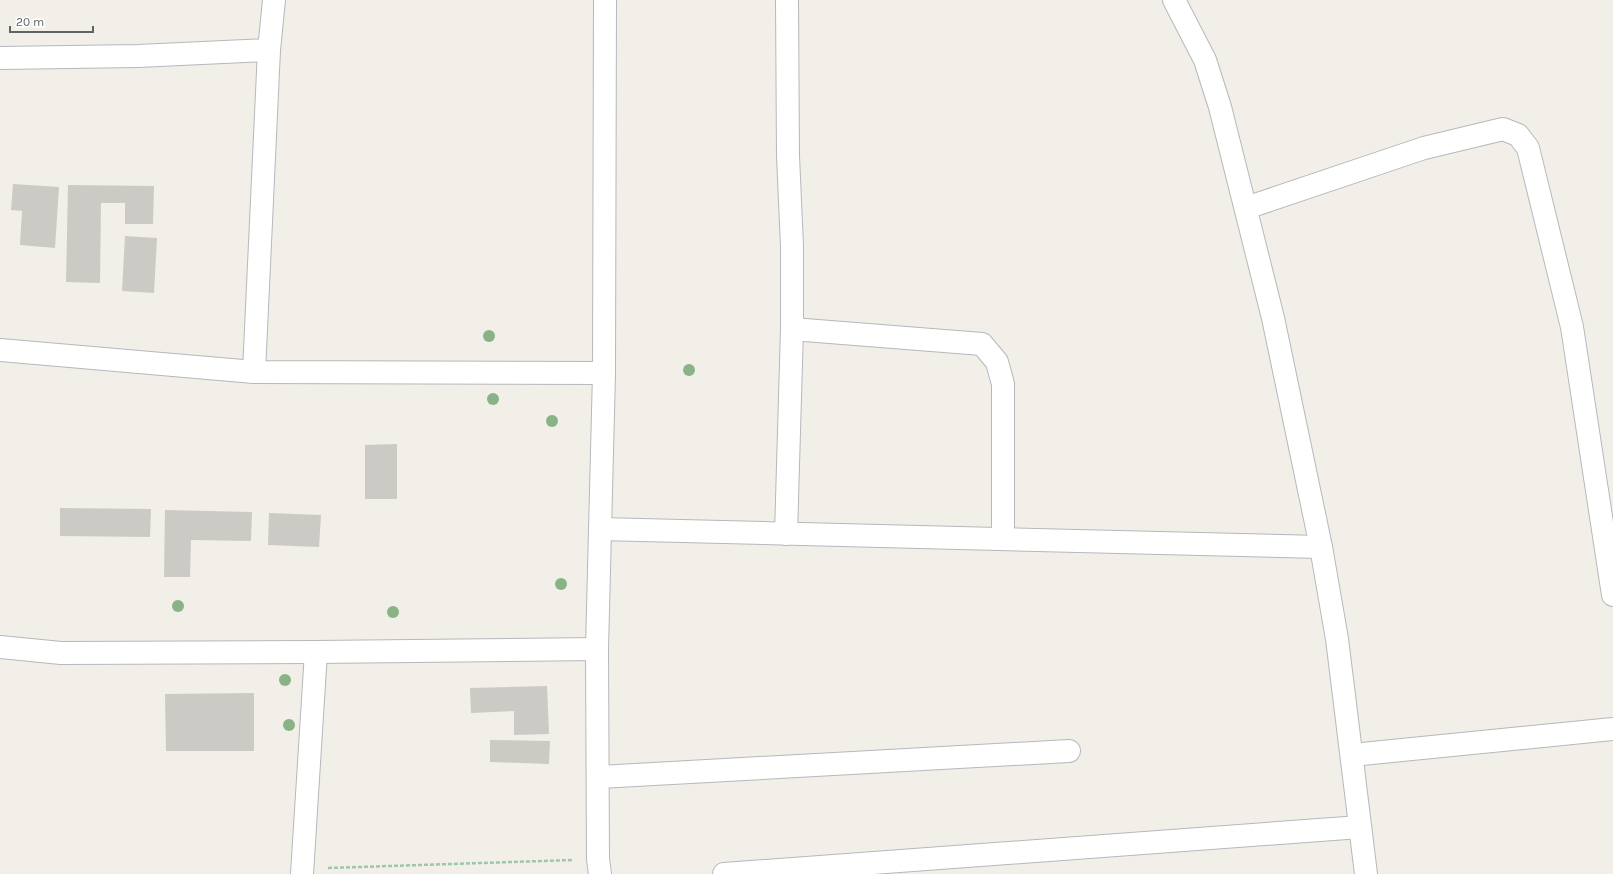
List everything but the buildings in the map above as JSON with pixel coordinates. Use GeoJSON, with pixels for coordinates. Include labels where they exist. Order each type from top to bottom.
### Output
{"type":"FeatureCollection","features":[{"type":"Feature","properties":{"kind":"street"},"geometry":{"type":"LineString","coordinates":[[254,372],[270,50],[274,0]]}},
{"type":"Feature","properties":{"kind":"street"},"geometry":{"type":"LineString","coordinates":[[599,866],[597,649],[604,373],[605,0]]}},
{"type":"Feature","properties":{"kind":"street"},"geometry":{"type":"LineString","coordinates":[[786,534],[792,329],[792,246],[788,156],[787,0]]}},
{"type":"Feature","properties":{"kind":"street"},"geometry":{"type":"LineString","coordinates":[[1174,0],[1204,60],[1220,108],[1273,318],[1321,547],[1337,639],[1366,874]]}},
{"type":"Feature","properties":{"kind":"street"},"geometry":{"type":"LineString","coordinates":[[0,58],[138,56],[270,50]]}},
{"type":"Feature","properties":{"kind":"street"},"geometry":{"type":"LineString","coordinates":[[1246,208],[1424,148],[1503,129],[1518,136],[1528,148],[1572,327],[1613,595]]}},
{"type":"Feature","properties":{"kind":"street"},"geometry":{"type":"LineString","coordinates":[[792,329],[982,344],[997,362],[1003,384],[1003,539]]}},
{"type":"Feature","properties":{"kind":"street"},"geometry":{"type":"LineString","coordinates":[[0,350],[254,372],[604,373]]}},
{"type":"Feature","properties":{"kind":"street"},"geometry":{"type":"LineString","coordinates":[[600,529],[1321,547]]}},
{"type":"Feature","properties":{"kind":"street"},"geometry":{"type":"LineString","coordinates":[[0,647],[61,653],[597,649]]}},
{"type":"Feature","properties":{"kind":"street"},"geometry":{"type":"LineString","coordinates":[[302,871],[316,652]]}},
{"type":"Feature","properties":{"kind":"street"},"geometry":{"type":"LineString","coordinates":[[1352,755],[1613,729]]}},
{"type":"Feature","properties":{"kind":"street"},"geometry":{"type":"LineString","coordinates":[[599,777],[1069,751]]}},
{"type":"Feature","properties":{"kind":"street"},"geometry":{"type":"LineString","coordinates":[[724,874],[1360,827]]}},
{"type":"Feature","properties":{"kind":"path"},"geometry":{"type":"LineString","coordinates":[[302,871],[599,866]]}}]}
